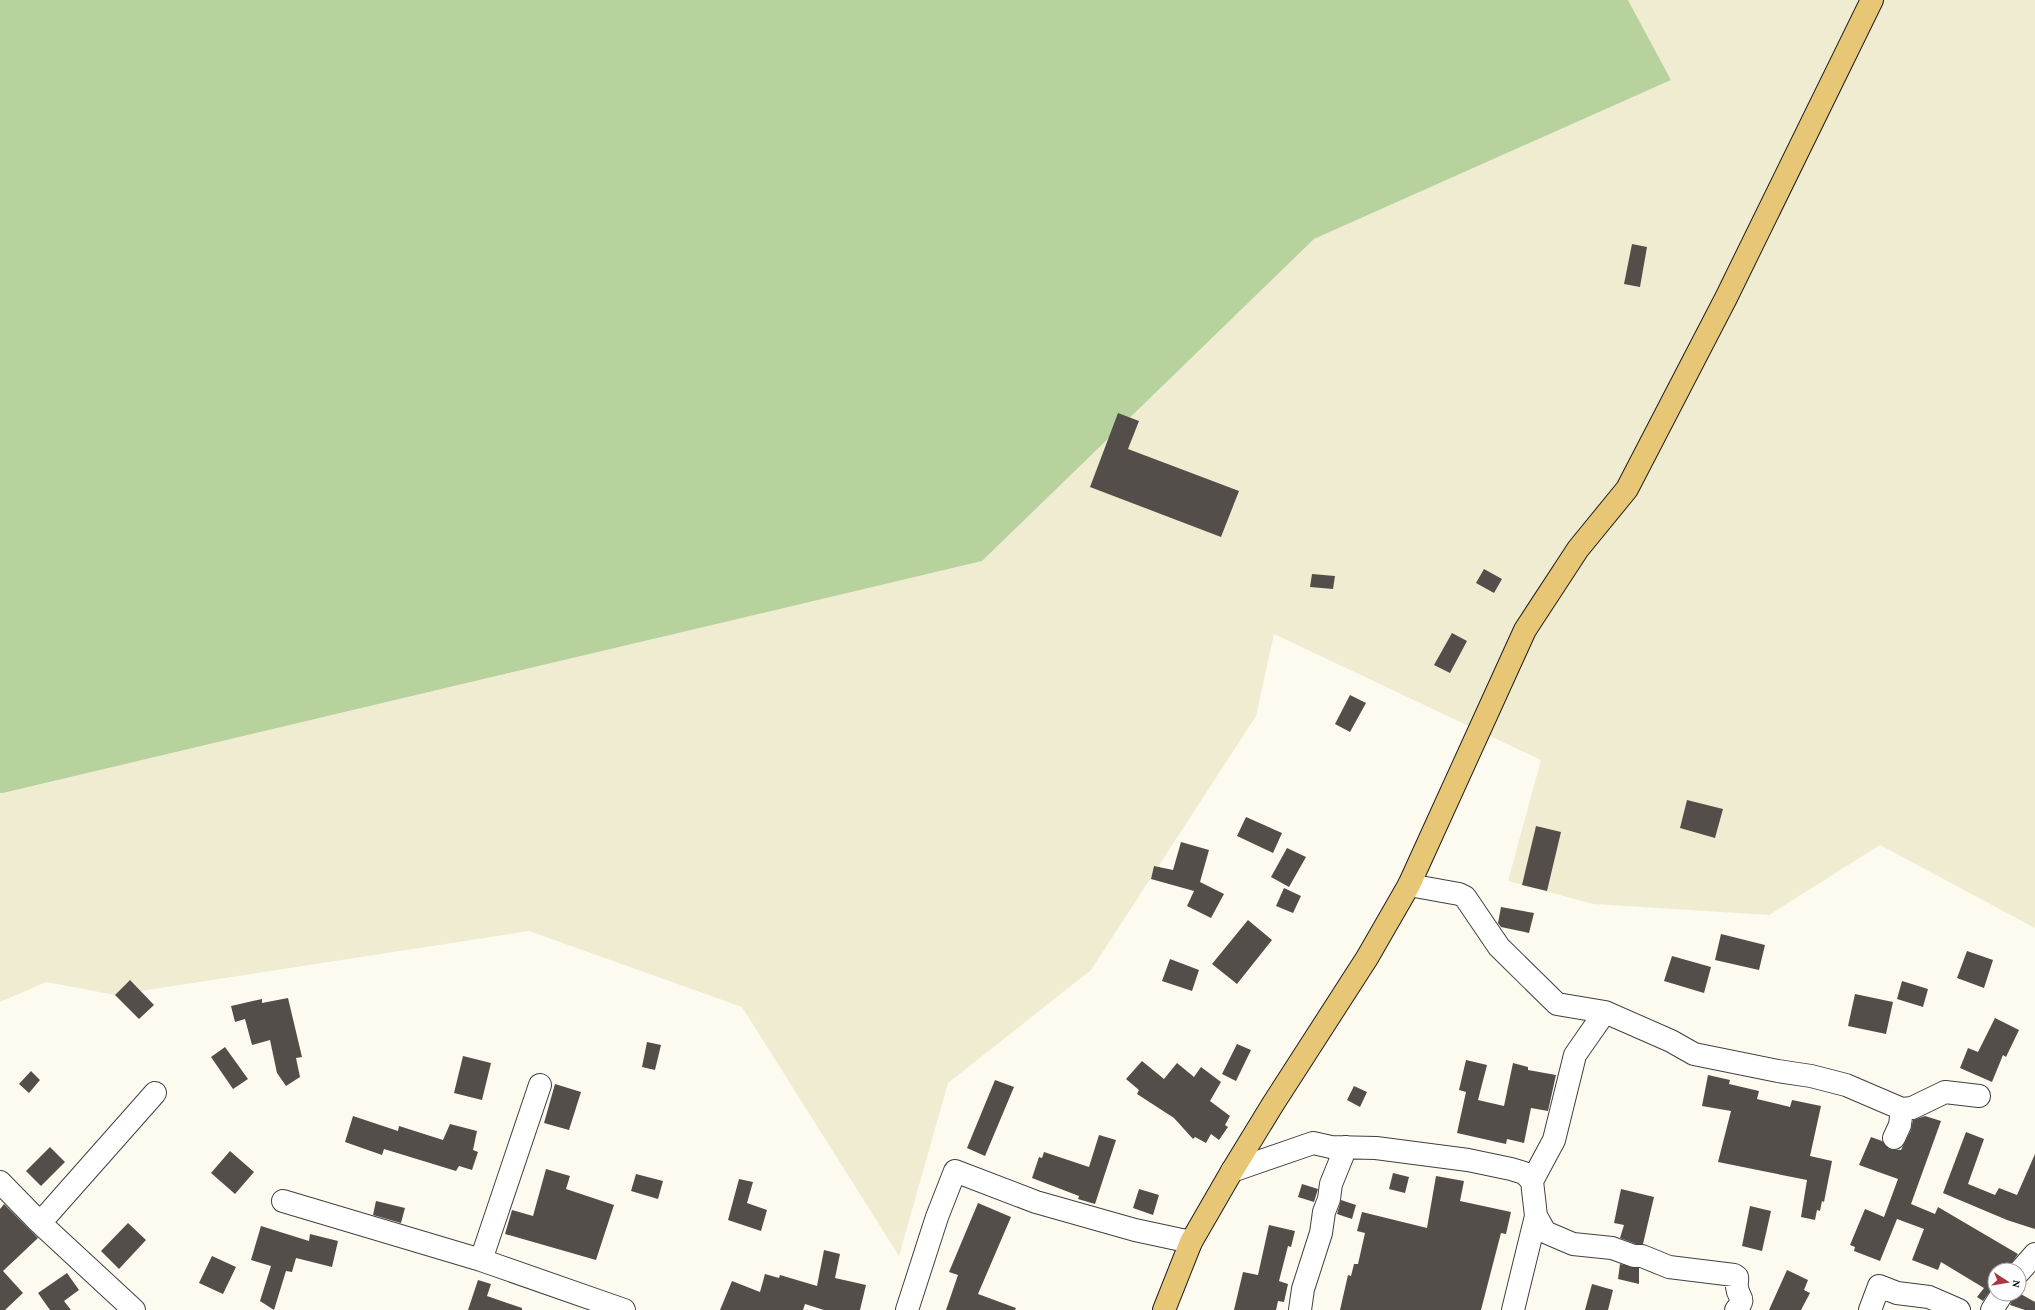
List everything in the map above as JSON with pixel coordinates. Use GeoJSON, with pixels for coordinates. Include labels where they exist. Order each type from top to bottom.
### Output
{"type":"FeatureCollection","features":[{"type":"Feature","properties":{"kind":"main road"},"geometry":{"type":"LineString","coordinates":[[1164,1310],[1191,1242],[1273,1104],[1367,958],[1409,885],[1525,630],[1578,549],[1627,489],[1726,298],[1872,0]]}},
{"type":"Feature","properties":{"kind":"street"},"geometry":{"type":"LineString","coordinates":[[1409,885],[1459,894],[1465,897],[1499,947],[1553,1002],[1605,1012],[1671,1040],[1694,1054],[1811,1076],[1846,1085],[1902,1108],[1912,1108],[1945,1092],[1979,1096]]}},
{"type":"Feature","properties":{"kind":"street"},"geometry":{"type":"LineString","coordinates":[[1513,1310],[1536,1216],[1532,1181],[1554,1140],[1575,1055],[1605,1012]]}},
{"type":"Feature","properties":{"kind":"street"},"geometry":{"type":"LineString","coordinates":[[481,1260],[540,1085]]}},
{"type":"Feature","properties":{"kind":"street"},"geometry":{"type":"LineString","coordinates":[[40,1223],[155,1092]]}},
{"type":"Feature","properties":{"kind":"street"},"geometry":{"type":"LineString","coordinates":[[1894,1138],[1900,1125],[1902,1108]]}},
{"type":"Feature","properties":{"kind":"street"},"geometry":{"type":"LineString","coordinates":[[1232,1171],[1313,1144],[1376,1148],[1468,1160],[1511,1169],[1524,1174],[1532,1181]]}},
{"type":"Feature","properties":{"kind":"street"},"geometry":{"type":"LineString","coordinates":[[1320,1145],[1337,1168]]}},
{"type":"Feature","properties":{"kind":"street"},"geometry":{"type":"LineString","coordinates":[[1300,1310],[1303,1289],[1321,1233],[1324,1212],[1329,1199],[1331,1184],[1346,1147]]}},
{"type":"Feature","properties":{"kind":"street"},"geometry":{"type":"LineString","coordinates":[[907,1310],[937,1217],[955,1170],[1036,1202],[1135,1230],[1191,1242]]}},
{"type":"Feature","properties":{"kind":"street"},"geometry":{"type":"LineString","coordinates":[[0,1182],[40,1223],[134,1310]]}},
{"type":"Feature","properties":{"kind":"street"},"geometry":{"type":"LineString","coordinates":[[283,1202],[481,1260],[624,1310]]}},
{"type":"Feature","properties":{"kind":"street"},"geometry":{"type":"LineString","coordinates":[[1536,1216],[1545,1232],[1573,1244],[1612,1248],[1634,1256],[1642,1256],[1669,1267],[1734,1275],[1737,1277],[1737,1287],[1742,1297],[1742,1302],[1736,1310]]}},
{"type":"Feature","properties":{"kind":"street"},"geometry":{"type":"LineString","coordinates":[[2027,1263],[2035,1254]]}},
{"type":"Feature","properties":{"kind":"street"},"geometry":{"type":"LineString","coordinates":[[1870,1310],[1879,1286],[1897,1293],[1930,1297],[1959,1310]]}},
{"type":"Feature","properties":{"kind":"shaded area"},"geometry":{"type":"Polygon","coordinates":[[[1628,0],[2035,0],[2035,928],[1880,845],[1769,915],[1593,904],[1508,881],[1541,760],[1274,634],[1256,716],[1091,970],[948,1083],[899,1256],[742,1007],[529,931],[115,995],[46,982],[0,1002],[0,793],[981,561],[1314,239],[1671,80],[1628,0]]]}},
{"type":"Feature","properties":{"kind":"green space"},"geometry":{"type":"Polygon","coordinates":[[[0,0],[1628,0],[1671,80],[1314,239],[982,561],[0,793],[0,0]]]}},
{"type":"Feature","properties":{"kind":"building"},"geometry":{"type":"Polygon","coordinates":[[[1632,244],[1647,247],[1640,287],[1624,284],[1632,244]]]}},
{"type":"Feature","properties":{"kind":"building"},"geometry":{"type":"Polygon","coordinates":[[[1118,413],[1139,421],[1128,449],[1239,491],[1221,537],[1090,487],[1118,413]]]}},
{"type":"Feature","properties":{"kind":"building"},"geometry":{"type":"Polygon","coordinates":[[[1484,569],[1502,579],[1494,593],[1476,583],[1484,569]]]}},
{"type":"Feature","properties":{"kind":"building"},"geometry":{"type":"Polygon","coordinates":[[[1312,574],[1335,576],[1333,589],[1310,587],[1312,574]]]}},
{"type":"Feature","properties":{"kind":"building"},"geometry":{"type":"Polygon","coordinates":[[[1452,633],[1467,641],[1450,673],[1434,665],[1452,633]]]}},
{"type":"Feature","properties":{"kind":"building"},"geometry":{"type":"Polygon","coordinates":[[[1350,695],[1366,703],[1350,732],[1335,724],[1350,695]]]}},
{"type":"Feature","properties":{"kind":"building"},"geometry":{"type":"Polygon","coordinates":[[[1687,800],[1723,809],[1715,838],[1680,828],[1687,800]]]}},
{"type":"Feature","properties":{"kind":"building"},"geometry":{"type":"Polygon","coordinates":[[[1246,817],[1282,833],[1273,853],[1237,836],[1246,817]]]}},
{"type":"Feature","properties":{"kind":"building"},"geometry":{"type":"Polygon","coordinates":[[[1536,826],[1561,832],[1547,891],[1522,885],[1536,826]]]}},
{"type":"Feature","properties":{"kind":"building"},"geometry":{"type":"Polygon","coordinates":[[[1181,842],[1209,850],[1200,882],[1224,894],[1211,918],[1187,906],[1194,891],[1151,879],[1154,866],[1173,870],[1181,842]]]}},
{"type":"Feature","properties":{"kind":"building"},"geometry":{"type":"Polygon","coordinates":[[[1287,848],[1306,857],[1289,887],[1271,877],[1287,848]]]}},
{"type":"Feature","properties":{"kind":"building"},"geometry":{"type":"Polygon","coordinates":[[[1284,888],[1301,896],[1293,913],[1276,906],[1284,888]]]}},
{"type":"Feature","properties":{"kind":"building"},"geometry":{"type":"Polygon","coordinates":[[[1501,907],[1534,913],[1529,933],[1501,927],[1498,923],[1501,907]]]}},
{"type":"Feature","properties":{"kind":"building"},"geometry":{"type":"Polygon","coordinates":[[[1248,920],[1272,940],[1237,984],[1212,964],[1248,920]]]}},
{"type":"Feature","properties":{"kind":"building"},"geometry":{"type":"Polygon","coordinates":[[[1721,934],[1765,945],[1759,970],[1715,960],[1721,934]]]}},
{"type":"Feature","properties":{"kind":"building"},"geometry":{"type":"Polygon","coordinates":[[[1967,951],[1993,960],[1984,988],[1957,978],[1967,951]]]}},
{"type":"Feature","properties":{"kind":"building"},"geometry":{"type":"Polygon","coordinates":[[[1672,956],[1711,967],[1704,993],[1664,981],[1672,956]]]}},
{"type":"Feature","properties":{"kind":"building"},"geometry":{"type":"Polygon","coordinates":[[[1170,959],[1199,970],[1192,991],[1162,981],[1170,959]]]}},
{"type":"Feature","properties":{"kind":"building"},"geometry":{"type":"Polygon","coordinates":[[[130,980],[154,1005],[139,1019],[115,995],[130,980]]]}},
{"type":"Feature","properties":{"kind":"building"},"geometry":{"type":"Polygon","coordinates":[[[1902,981],[1928,989],[1923,1007],[1897,999],[1902,981]]]}},
{"type":"Feature","properties":{"kind":"building"},"geometry":{"type":"Polygon","coordinates":[[[1855,994],[1893,1002],[1886,1034],[1848,1026],[1855,994]]]}},
{"type":"Feature","properties":{"kind":"building"},"geometry":{"type":"Polygon","coordinates":[[[288,998],[302,1057],[296,1058],[300,1077],[286,1086],[277,1073],[270,1040],[252,1045],[245,1019],[235,1022],[231,1006],[262,999],[262,1003],[288,998]]]}},
{"type":"Feature","properties":{"kind":"building"},"geometry":{"type":"Polygon","coordinates":[[[1995,1018],[2019,1030],[2006,1057],[2003,1055],[1992,1082],[1960,1068],[1968,1048],[1978,1052],[1995,1018]]]}},
{"type":"Feature","properties":{"kind":"building"},"geometry":{"type":"Polygon","coordinates":[[[647,1042],[661,1045],[655,1070],[642,1067],[647,1042]]]}},
{"type":"Feature","properties":{"kind":"building"},"geometry":{"type":"Polygon","coordinates":[[[1237,1044],[1251,1050],[1236,1081],[1222,1074],[1237,1044]]]}},
{"type":"Feature","properties":{"kind":"building"},"geometry":{"type":"Polygon","coordinates":[[[225,1047],[248,1079],[233,1089],[211,1057],[225,1047]]]}},
{"type":"Feature","properties":{"kind":"building"},"geometry":{"type":"Polygon","coordinates":[[[463,1056],[491,1063],[482,1100],[454,1093],[463,1056]]]}},
{"type":"Feature","properties":{"kind":"building"},"geometry":{"type":"Polygon","coordinates":[[[1466,1060],[1487,1065],[1478,1100],[1504,1106],[1513,1063],[1528,1067],[1528,1070],[1556,1075],[1548,1111],[1531,1108],[1524,1143],[1507,1139],[1506,1144],[1457,1133],[1466,1092],[1459,1090],[1466,1060]]]}},
{"type":"Feature","properties":{"kind":"building"},"geometry":{"type":"Polygon","coordinates":[[[1142,1061],[1164,1079],[1177,1063],[1194,1077],[1201,1067],[1221,1082],[1210,1101],[1230,1116],[1225,1125],[1228,1127],[1219,1140],[1211,1134],[1206,1143],[1195,1137],[1193,1139],[1174,1118],[1137,1094],[1139,1090],[1126,1079],[1142,1061]]]}},
{"type":"Feature","properties":{"kind":"building"},"geometry":{"type":"Polygon","coordinates":[[[31,1071],[40,1080],[29,1093],[19,1084],[31,1071]]]}},
{"type":"Feature","properties":{"kind":"building"},"geometry":{"type":"Polygon","coordinates":[[[1708,1075],[1730,1080],[1729,1084],[1759,1091],[1757,1099],[1790,1107],[1792,1100],[1821,1106],[1810,1156],[1832,1161],[1824,1202],[1822,1201],[1820,1211],[1817,1210],[1815,1220],[1801,1217],[1807,1180],[1718,1162],[1731,1111],[1702,1106],[1708,1075]]]}},
{"type":"Feature","properties":{"kind":"building"},"geometry":{"type":"Polygon","coordinates":[[[995,1080],[1014,1087],[985,1156],[967,1148],[995,1080]]]}},
{"type":"Feature","properties":{"kind":"building"},"geometry":{"type":"Polygon","coordinates":[[[555,1084],[581,1092],[569,1130],[544,1123],[555,1084]]]}},
{"type":"Feature","properties":{"kind":"building"},"geometry":{"type":"Polygon","coordinates":[[[1354,1086],[1367,1092],[1360,1107],[1347,1100],[1354,1086]]]}},
{"type":"Feature","properties":{"kind":"building"},"geometry":{"type":"Polygon","coordinates":[[[353,1116],[398,1131],[399,1126],[443,1140],[450,1124],[477,1131],[473,1150],[478,1152],[472,1170],[459,1166],[456,1171],[384,1149],[382,1155],[345,1142],[353,1116]]]}},
{"type":"Feature","properties":{"kind":"building"},"geometry":{"type":"Polygon","coordinates":[[[1925,1116],[1941,1121],[1911,1204],[1935,1214],[1938,1207],[2018,1254],[2012,1262],[1987,1262],[1987,1295],[1983,1301],[1977,1297],[1984,1288],[1941,1262],[1938,1270],[1912,1260],[1924,1229],[1897,1219],[1880,1261],[1854,1251],[1855,1247],[1850,1245],[1865,1209],[1884,1217],[1898,1179],[1859,1165],[1871,1137],[1882,1141],[1889,1149],[1901,1150],[1911,1130],[1913,1120],[1925,1116]]]}},
{"type":"Feature","properties":{"kind":"building"},"geometry":{"type":"Polygon","coordinates":[[[1966,1132],[1984,1139],[1968,1184],[1995,1195],[1999,1188],[2017,1195],[2035,1154],[2035,1229],[2007,1220],[1943,1193],[1966,1132]]]}},
{"type":"Feature","properties":{"kind":"building"},"geometry":{"type":"Polygon","coordinates":[[[1099,1135],[1116,1140],[1095,1204],[1078,1199],[1079,1196],[1032,1178],[1039,1157],[1042,1158],[1044,1152],[1089,1167],[1099,1135]]]}},
{"type":"Feature","properties":{"kind":"building"},"geometry":{"type":"Polygon","coordinates":[[[50,1147],[65,1162],[41,1186],[26,1171],[50,1147]]]}},
{"type":"Feature","properties":{"kind":"building"},"geometry":{"type":"Polygon","coordinates":[[[230,1151],[254,1172],[235,1194],[211,1173],[230,1151]]]}},
{"type":"Feature","properties":{"kind":"building"},"geometry":{"type":"Polygon","coordinates":[[[546,1169],[570,1176],[566,1189],[614,1205],[596,1260],[505,1234],[512,1210],[533,1216],[546,1169]]]}},
{"type":"Feature","properties":{"kind":"building"},"geometry":{"type":"Polygon","coordinates":[[[1393,1173],[1409,1177],[1405,1193],[1389,1189],[1393,1173]]]}},
{"type":"Feature","properties":{"kind":"building"},"geometry":{"type":"Polygon","coordinates":[[[636,1174],[663,1181],[658,1199],[631,1191],[636,1174]]]}},
{"type":"Feature","properties":{"kind":"building"},"geometry":{"type":"Polygon","coordinates":[[[1436,1176],[1464,1181],[1460,1201],[1511,1212],[1506,1234],[1501,1233],[1481,1310],[1340,1310],[1348,1275],[1351,1276],[1354,1264],[1358,1264],[1365,1233],[1357,1231],[1362,1212],[1427,1228],[1436,1176]]]}},
{"type":"Feature","properties":{"kind":"building"},"geometry":{"type":"Polygon","coordinates":[[[739,1179],[753,1182],[747,1203],[767,1210],[761,1231],[728,1220],[739,1179]]]}},
{"type":"Feature","properties":{"kind":"building"},"geometry":{"type":"Polygon","coordinates":[[[1302,1184],[1318,1189],[1314,1202],[1298,1197],[1302,1184]]]}},
{"type":"Feature","properties":{"kind":"building"},"geometry":{"type":"Polygon","coordinates":[[[1139,1189],[1159,1195],[1153,1215],[1133,1208],[1139,1189]]]}},
{"type":"Feature","properties":{"kind":"building"},"geometry":{"type":"Polygon","coordinates":[[[1621,1189],[1654,1197],[1643,1244],[1636,1244],[1620,1238],[1624,1225],[1614,1223],[1621,1189]]]}},
{"type":"Feature","properties":{"kind":"building"},"geometry":{"type":"Polygon","coordinates":[[[1341,1200],[1356,1205],[1352,1219],[1337,1214],[1341,1200]]]}},
{"type":"Feature","properties":{"kind":"building"},"geometry":{"type":"Polygon","coordinates":[[[376,1201],[405,1208],[401,1223],[373,1215],[376,1201]]]}},
{"type":"Feature","properties":{"kind":"building"},"geometry":{"type":"Polygon","coordinates":[[[978,1203],[1011,1217],[978,1294],[1016,1308],[1015,1310],[946,1310],[958,1275],[949,1272],[978,1203]]]}},
{"type":"Feature","properties":{"kind":"building"},"geometry":{"type":"Polygon","coordinates":[[[4,1204],[38,1238],[3,1271],[23,1293],[5,1310],[0,1310],[0,1209],[4,1204]]]}},
{"type":"Feature","properties":{"kind":"building"},"geometry":{"type":"Polygon","coordinates":[[[1750,1206],[1771,1211],[1762,1251],[1742,1246],[1750,1206]]]}},
{"type":"Feature","properties":{"kind":"building"},"geometry":{"type":"Polygon","coordinates":[[[128,1223],[146,1240],[119,1269],[101,1251],[128,1223]]]}},
{"type":"Feature","properties":{"kind":"building"},"geometry":{"type":"Polygon","coordinates":[[[1269,1225],[1295,1231],[1291,1247],[1288,1246],[1279,1281],[1288,1284],[1284,1302],[1278,1301],[1276,1310],[1234,1310],[1243,1272],[1258,1275],[1269,1225]]]}},
{"type":"Feature","properties":{"kind":"building"},"geometry":{"type":"Polygon","coordinates":[[[261,1226],[309,1241],[310,1234],[338,1241],[332,1267],[296,1258],[292,1272],[286,1271],[274,1310],[260,1301],[271,1266],[251,1260],[261,1226]]]}},
{"type":"Feature","properties":{"kind":"building"},"geometry":{"type":"Polygon","coordinates":[[[824,1250],[840,1254],[835,1278],[866,1285],[860,1310],[824,1310],[805,1304],[803,1310],[720,1310],[732,1281],[760,1292],[765,1274],[779,1278],[780,1275],[817,1286],[824,1250]]]}},
{"type":"Feature","properties":{"kind":"building"},"geometry":{"type":"Polygon","coordinates":[[[212,1256],[236,1267],[223,1294],[199,1283],[212,1256]]]}},
{"type":"Feature","properties":{"kind":"building"},"geometry":{"type":"Polygon","coordinates":[[[1620,1264],[1639,1268],[1639,1284],[1618,1279],[1620,1264]]]}},
{"type":"Feature","properties":{"kind":"building"},"geometry":{"type":"Polygon","coordinates":[[[1787,1270],[1808,1280],[1804,1290],[1810,1293],[1801,1310],[1769,1310],[1787,1270]]]}},
{"type":"Feature","properties":{"kind":"building"},"geometry":{"type":"Polygon","coordinates":[[[67,1273],[79,1290],[64,1301],[71,1310],[50,1310],[38,1293],[67,1273]]]}},
{"type":"Feature","properties":{"kind":"building"},"geometry":{"type":"Polygon","coordinates":[[[478,1280],[491,1284],[487,1296],[522,1308],[522,1310],[468,1310],[478,1280]]]}},
{"type":"Feature","properties":{"kind":"building"},"geometry":{"type":"Polygon","coordinates":[[[1592,1284],[1613,1290],[1608,1310],[1585,1310],[1592,1284]]]}},
{"type":"Feature","properties":{"kind":"building"},"geometry":{"type":"Polygon","coordinates":[[[2027,1298],[2035,1302],[2035,1310],[2025,1310],[2010,1305],[2011,1302],[2027,1302],[2027,1298]]]}}]}
